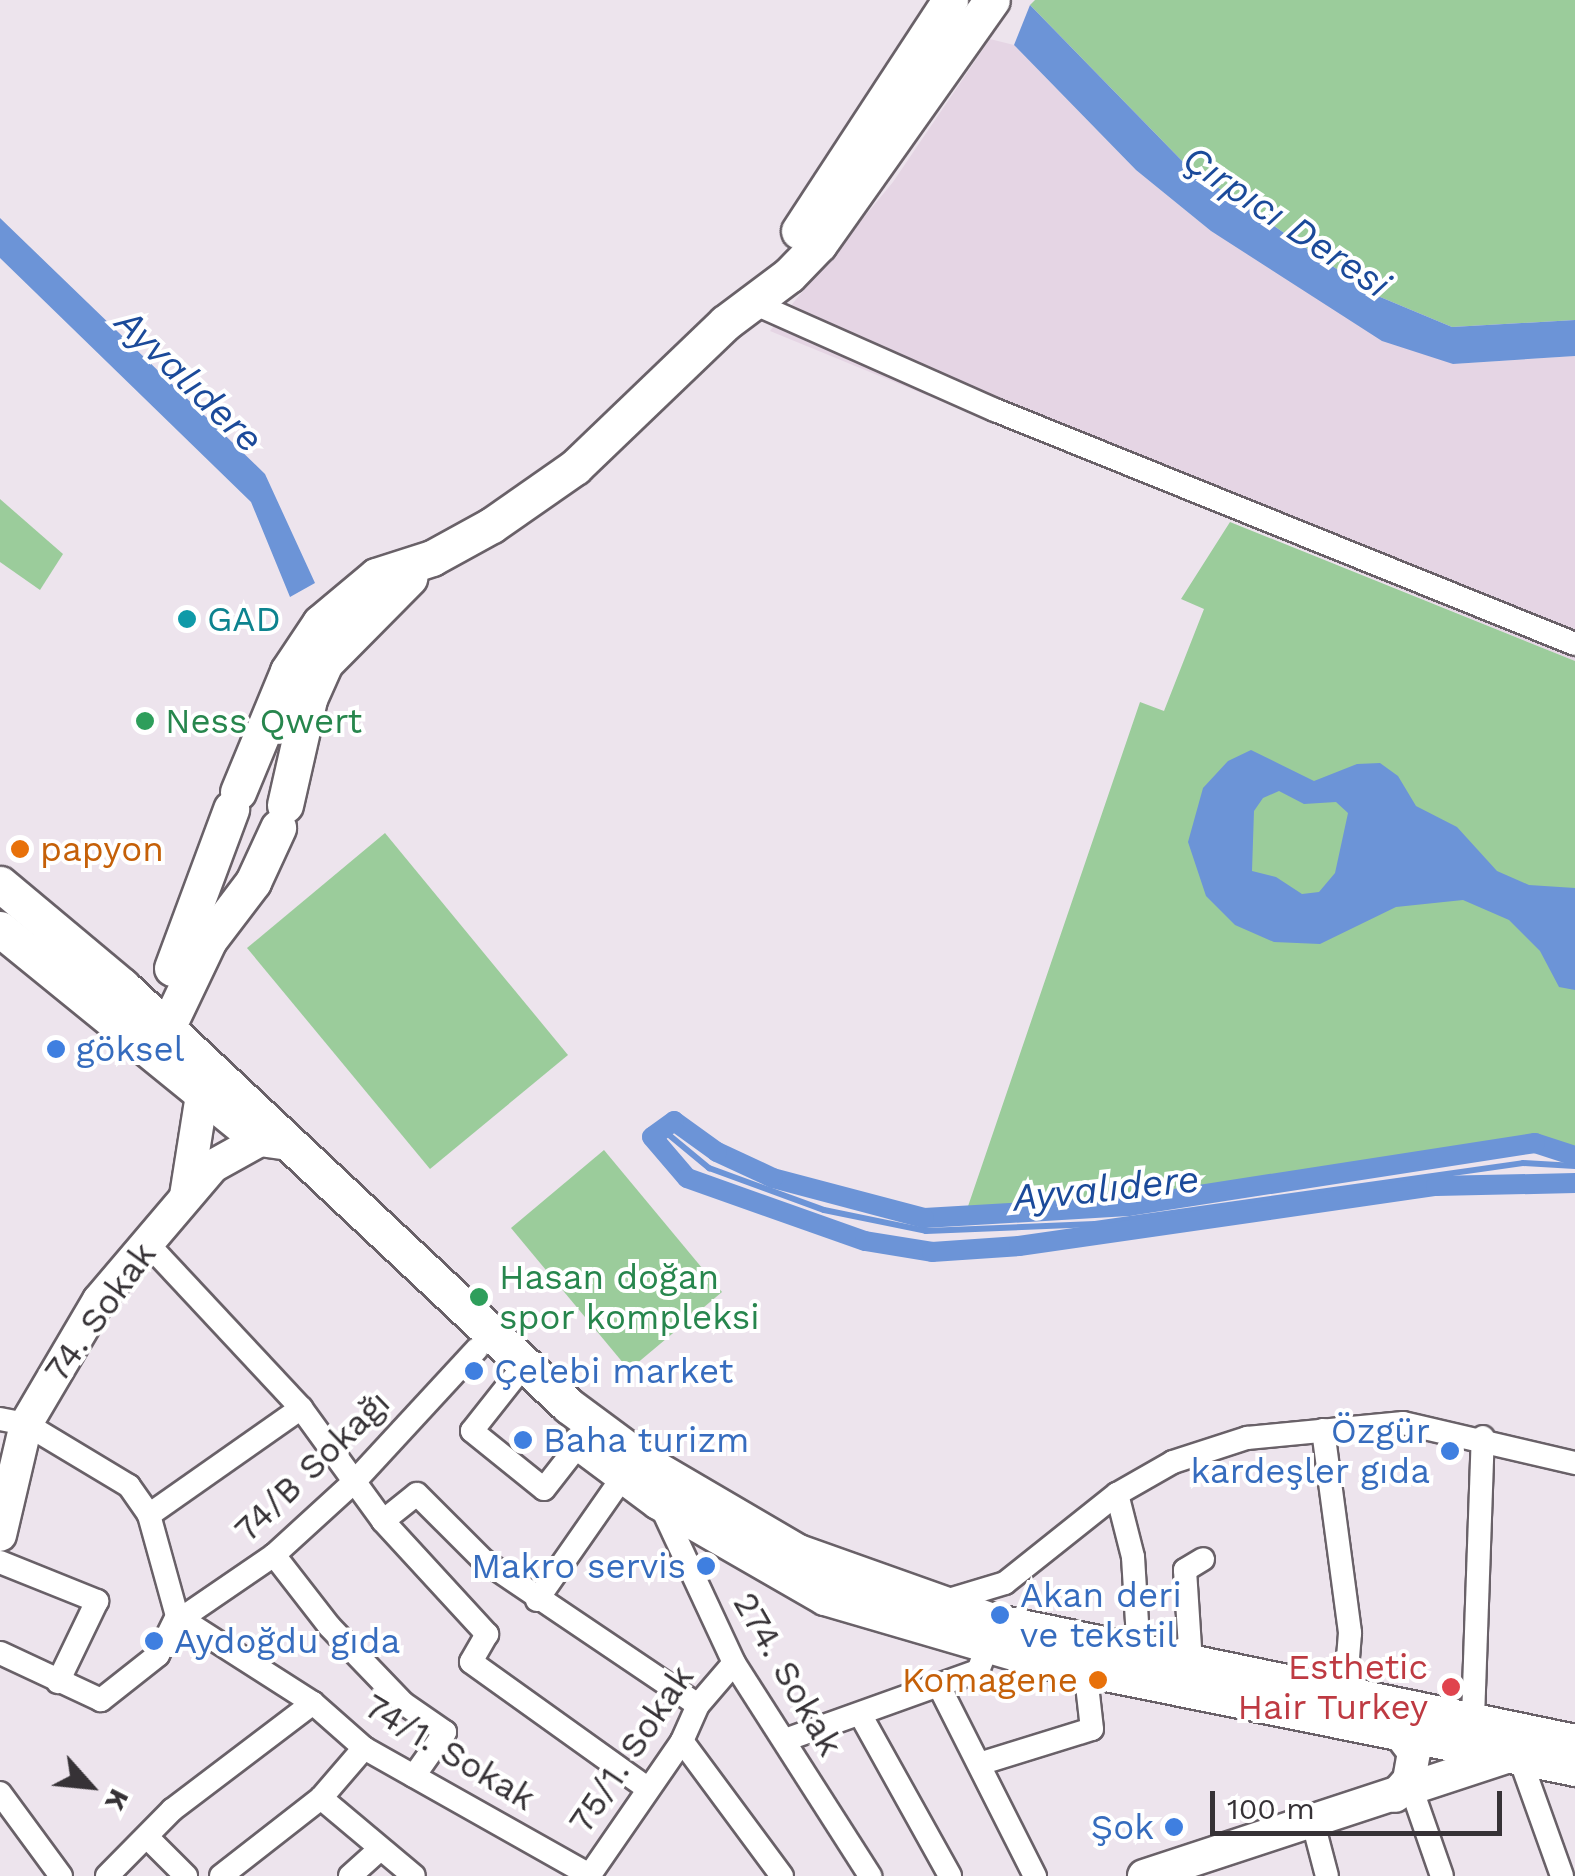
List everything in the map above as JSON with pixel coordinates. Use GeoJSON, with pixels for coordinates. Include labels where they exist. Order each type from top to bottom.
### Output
{"type":"FeatureCollection","features":[{"type":"Feature","properties":{"kind":"main road"},"geometry":{"type":"LineString","coordinates":[[751,302],[950,0]]}},
{"type":"Feature","properties":{"kind":"main road"},"geometry":{"type":"LineString","coordinates":[[156,1030],[197,940],[235,800],[280,688],[320,623],[376,576],[432,558],[492,526],[575,466],[819,244],[992,0]]}},
{"type":"Feature","properties":{"kind":"main road"},"geometry":{"type":"LineString","coordinates":[[122,986],[197,940],[253,882],[282,817],[309,699],[325,663],[432,558]]}},
{"type":"Feature","properties":{"kind":"main road"},"geometry":{"type":"LineString","coordinates":[[235,800],[262,782],[278,790],[282,817]]}},
{"type":"Feature","properties":{"kind":"main road"},"geometry":{"type":"LineString","coordinates":[[0,884],[122,986],[156,1030],[212,1086],[602,1434],[798,1552],[939,1604],[988,1632],[1074,1666],[1286,1714],[1402,1730],[1575,1768]]}},
{"type":"Feature","properties":{"kind":"main road"},"geometry":{"type":"LineString","coordinates":[[0,929],[156,1030]]}},
{"type":"Feature","properties":{"kind":"main road"},"geometry":{"type":"LineString","coordinates":[[197,940],[198,1013],[212,1086]]}},
{"type":"Feature","properties":{"kind":"main road","name":"74. Sokak"},"geometry":{"type":"LineString","coordinates":[[0,1534],[13,1422],[99,1300],[186,1196],[212,1086]]}},
{"type":"Feature","properties":{"kind":"main road"},"geometry":{"type":"LineString","coordinates":[[186,1196],[227,1155],[275,1142]]}},
{"type":"Feature","properties":{"kind":"main road"},"geometry":{"type":"LineString","coordinates":[[275,1142],[477,1349],[622,1478],[825,1597],[988,1632],[1191,1663],[1575,1742]]}},
{"type":"Feature","properties":{"kind":"main road"},"geometry":{"type":"LineString","coordinates":[[1356,1697],[1402,1730],[1414,1767],[1403,1793]]}},
{"type":"Feature","properties":{"kind":"main road"},"geometry":{"type":"LineString","coordinates":[[1144,1876],[1219,1864],[1312,1819],[1403,1793],[1518,1753]]}},
{"type":"Feature","properties":{"kind":"street"},"geometry":{"type":"LineString","coordinates":[[751,302],[995,410],[1575,644]]}},
{"type":"Feature","properties":{"kind":"street"},"geometry":{"type":"LineString","coordinates":[[148,1244],[300,1408],[383,1521],[487,1634],[471,1662],[647,1788]]}},
{"type":"Feature","properties":{"kind":"street","name":"74/B Sokağı"},"geometry":{"type":"LineString","coordinates":[[180,1617],[274,1555],[356,1480],[477,1349]]}},
{"type":"Feature","properties":{"kind":"street"},"geometry":{"type":"LineString","coordinates":[[513,1379],[472,1431],[544,1488],[580,1443]]}},
{"type":"Feature","properties":{"kind":"street"},"geometry":{"type":"LineString","coordinates":[[150,1514],[300,1408]]}},
{"type":"Feature","properties":{"kind":"street"},"geometry":{"type":"LineString","coordinates":[[0,1654],[93,1698],[109,1697],[158,1654],[180,1617],[150,1514],[129,1486],[13,1422]]}},
{"type":"Feature","properties":{"kind":"street"},"geometry":{"type":"LineString","coordinates":[[939,1604],[1005,1582],[1118,1494],[1173,1462],[1247,1438],[1403,1423],[1483,1437],[1575,1463]]}},
{"type":"Feature","properties":{"kind":"street"},"geometry":{"type":"LineString","coordinates":[[1323,1430],[1356,1697]]}},
{"type":"Feature","properties":{"kind":"street"},"geometry":{"type":"LineString","coordinates":[[1472,1718],[1483,1437]]}},
{"type":"Feature","properties":{"kind":"street"},"geometry":{"type":"LineString","coordinates":[[537,1600],[622,1478]]}},
{"type":"Feature","properties":{"kind":"street"},"geometry":{"type":"LineString","coordinates":[[383,1521],[417,1494],[484,1560],[537,1600],[698,1705]]}},
{"type":"Feature","properties":{"kind":"street"},"geometry":{"type":"LineString","coordinates":[[1118,1494],[1133,1557],[1139,1654]]}},
{"type":"Feature","properties":{"kind":"street","name":"274. Sokak"},"geometry":{"type":"LineString","coordinates":[[658,1501],[734,1663],[870,1876]]}},
{"type":"Feature","properties":{"kind":"street"},"geometry":{"type":"LineString","coordinates":[[274,1555],[378,1677],[445,1732],[414,1776]]}},
{"type":"Feature","properties":{"kind":"street"},"geometry":{"type":"LineString","coordinates":[[1191,1663],[1184,1570],[1203,1560]]}},
{"type":"Feature","properties":{"kind":"street"},"geometry":{"type":"LineString","coordinates":[[0,1562],[96,1600],[58,1682]]}},
{"type":"Feature","properties":{"kind":"street"},"geometry":{"type":"LineString","coordinates":[[785,1740],[978,1671],[1005,1582]]}},
{"type":"Feature","properties":{"kind":"street","name":"74/1. Sokak"},"geometry":{"type":"LineString","coordinates":[[180,1617],[313,1703],[364,1748],[589,1876]]}},
{"type":"Feature","properties":{"kind":"street","name":"75/1. Sokak"},"geometry":{"type":"LineString","coordinates":[[589,1876],[682,1741],[698,1705],[734,1663]]}},
{"type":"Feature","properties":{"kind":"street"},"geometry":{"type":"LineString","coordinates":[[979,1764],[1092,1729],[1087,1685],[1074,1666]]}},
{"type":"Feature","properties":{"kind":"street"},"geometry":{"type":"LineString","coordinates":[[939,1686],[1035,1876]]}},
{"type":"Feature","properties":{"kind":"street"},"geometry":{"type":"LineString","coordinates":[[107,1876],[150,1840],[172,1810],[313,1703]]}},
{"type":"Feature","properties":{"kind":"street"},"geometry":{"type":"LineString","coordinates":[[860,1714],[950,1876]]}},
{"type":"Feature","properties":{"kind":"street"},"geometry":{"type":"LineString","coordinates":[[682,1741],[782,1876]]}},
{"type":"Feature","properties":{"kind":"street"},"geometry":{"type":"LineString","coordinates":[[221,1876],[321,1798],[364,1748]]}},
{"type":"Feature","properties":{"kind":"street"},"geometry":{"type":"LineString","coordinates":[[1518,1753],[1562,1876]]}},
{"type":"Feature","properties":{"kind":"street"},"geometry":{"type":"LineString","coordinates":[[0,1793],[60,1876]]}},
{"type":"Feature","properties":{"kind":"street"},"geometry":{"type":"LineString","coordinates":[[1403,1793],[1442,1876]]}},
{"type":"Feature","properties":{"kind":"street"},"geometry":{"type":"LineString","coordinates":[[321,1798],[414,1876]]}},
{"type":"Feature","properties":{"kind":"street"},"geometry":{"type":"LineString","coordinates":[[1312,1819],[1327,1876]]}},
{"type":"Feature","properties":{"kind":"street"},"geometry":{"type":"LineString","coordinates":[[150,1840],[186,1876]]}},
{"type":"Feature","properties":{"kind":"street"},"geometry":{"type":"LineString","coordinates":[[350,1876],[380,1848]]}},
{"type":"Feature","properties":{"kind":"shaded area"},"geometry":{"type":"Polygon","coordinates":[[[990,39],[1014,45],[1136,170],[1211,231],[1453,364],[1575,356],[1575,661],[770,331],[893,182],[990,39]]]}},
{"type":"Feature","properties":{"kind":"green space"},"geometry":{"type":"Polygon","coordinates":[[[1035,0],[1575,0],[1575,320],[1452,327],[1373,294],[1188,167],[1030,5],[1035,0]]]}},
{"type":"Feature","properties":{"kind":"green space"},"geometry":{"type":"Polygon","coordinates":[[[0,499],[63,554],[40,590],[0,562],[0,499]]]}},
{"type":"Feature","properties":{"kind":"green space"},"geometry":{"type":"Polygon","coordinates":[[[1230,522],[1575,661],[1575,1156],[1535,1143],[1128,1206],[964,1218],[1140,702],[1164,711],[1204,609],[1181,599],[1230,522]]]}},
{"type":"Feature","properties":{"kind":"green space"},"geometry":{"type":"Polygon","coordinates":[[[385,833],[568,1055],[430,1169],[247,948],[385,833]]]}},
{"type":"Feature","properties":{"kind":"green space"},"geometry":{"type":"Polygon","coordinates":[[[604,1150],[722,1292],[629,1370],[511,1228],[604,1150]]]}},
{"type":"Feature","properties":{"kind":"water"},"geometry":{"type":"Polygon","coordinates":[[[1030,5],[1188,167],[1373,294],[1452,327],[1575,320],[1575,356],[1453,364],[1382,341],[1211,231],[1136,170],[1014,45],[1030,5]]]}},
{"type":"Feature","properties":{"kind":"water"},"geometry":{"type":"Polygon","coordinates":[[[0,218],[265,474],[315,583],[290,597],[251,502],[0,258],[0,218]]]}},
{"type":"Feature","properties":{"kind":"water"},"geometry":{"type":"Polygon","coordinates":[[[1251,750],[1314,781],[1357,764],[1380,763],[1398,776],[1416,806],[1457,827],[1497,871],[1529,885],[1575,888],[1575,990],[1559,987],[1540,951],[1509,920],[1463,900],[1396,907],[1320,944],[1274,942],[1235,925],[1206,896],[1188,842],[1203,788],[1228,761],[1251,750]],[[1279,791],[1263,798],[1254,811],[1252,871],[1276,877],[1302,894],[1319,892],[1335,873],[1348,813],[1336,802],[1304,804],[1279,791]]]}},
{"type":"Feature","properties":{"kind":"waterway"},"geometry":{"type":"LineString","coordinates":[[1575,1156],[1535,1143],[1128,1206],[924,1218],[773,1178],[717,1152],[674,1121],[652,1137],[687,1178],[865,1241],[932,1252],[1019,1246],[1436,1186],[1575,1183]]}},
{"type":"Feature","properties":{"kind":"waterway","name":"Ayvalıdere"},"geometry":{"type":"LineString","coordinates":[[663,1130],[709,1168],[824,1210],[926,1231],[1095,1224],[1523,1163],[1575,1166]]}},
{"type":"Feature","properties":{"kind":"place","name":"GAD"},"geometry":{"type":"Point","coordinates":[187,619]}},
{"type":"Feature","properties":{"kind":"place","name":"Ness Qwert"},"geometry":{"type":"Point","coordinates":[145,721]}},
{"type":"Feature","properties":{"kind":"place","name":"papyon"},"geometry":{"type":"Point","coordinates":[20,849]}},
{"type":"Feature","properties":{"kind":"place","name":"göksel"},"geometry":{"type":"Point","coordinates":[56,1049]}},
{"type":"Feature","properties":{"kind":"place","name":"Hasan doğan spor kompleksi"},"geometry":{"type":"Point","coordinates":[479,1297]}},
{"type":"Feature","properties":{"kind":"place","name":"Çelebi market"},"geometry":{"type":"Point","coordinates":[474,1371]}},
{"type":"Feature","properties":{"kind":"place","name":"Baha turizm"},"geometry":{"type":"Point","coordinates":[523,1440]}},
{"type":"Feature","properties":{"kind":"place","name":"Özgür kardeşler gıda"},"geometry":{"type":"Point","coordinates":[1450,1451]}},
{"type":"Feature","properties":{"kind":"place","name":"Makro servis"},"geometry":{"type":"Point","coordinates":[706,1566]}},
{"type":"Feature","properties":{"kind":"place","name":"Akan deri ve tekstil"},"geometry":{"type":"Point","coordinates":[1000,1615]}},
{"type":"Feature","properties":{"kind":"place","name":"Aydoğdu gıda"},"geometry":{"type":"Point","coordinates":[154,1641]}},
{"type":"Feature","properties":{"kind":"place","name":"Komagene"},"geometry":{"type":"Point","coordinates":[1098,1680]}},
{"type":"Feature","properties":{"kind":"place","name":"Esthetic Hair Turkey"},"geometry":{"type":"Point","coordinates":[1451,1687]}},
{"type":"Feature","properties":{"kind":"place","name":"Şok"},"geometry":{"type":"Point","coordinates":[1174,1827]}},
{"type":"Feature","properties":{"kind":"water label","name":"Çırpıcı Deresi"},"geometry":{"type":"Point","coordinates":[1286,222]}}]}
